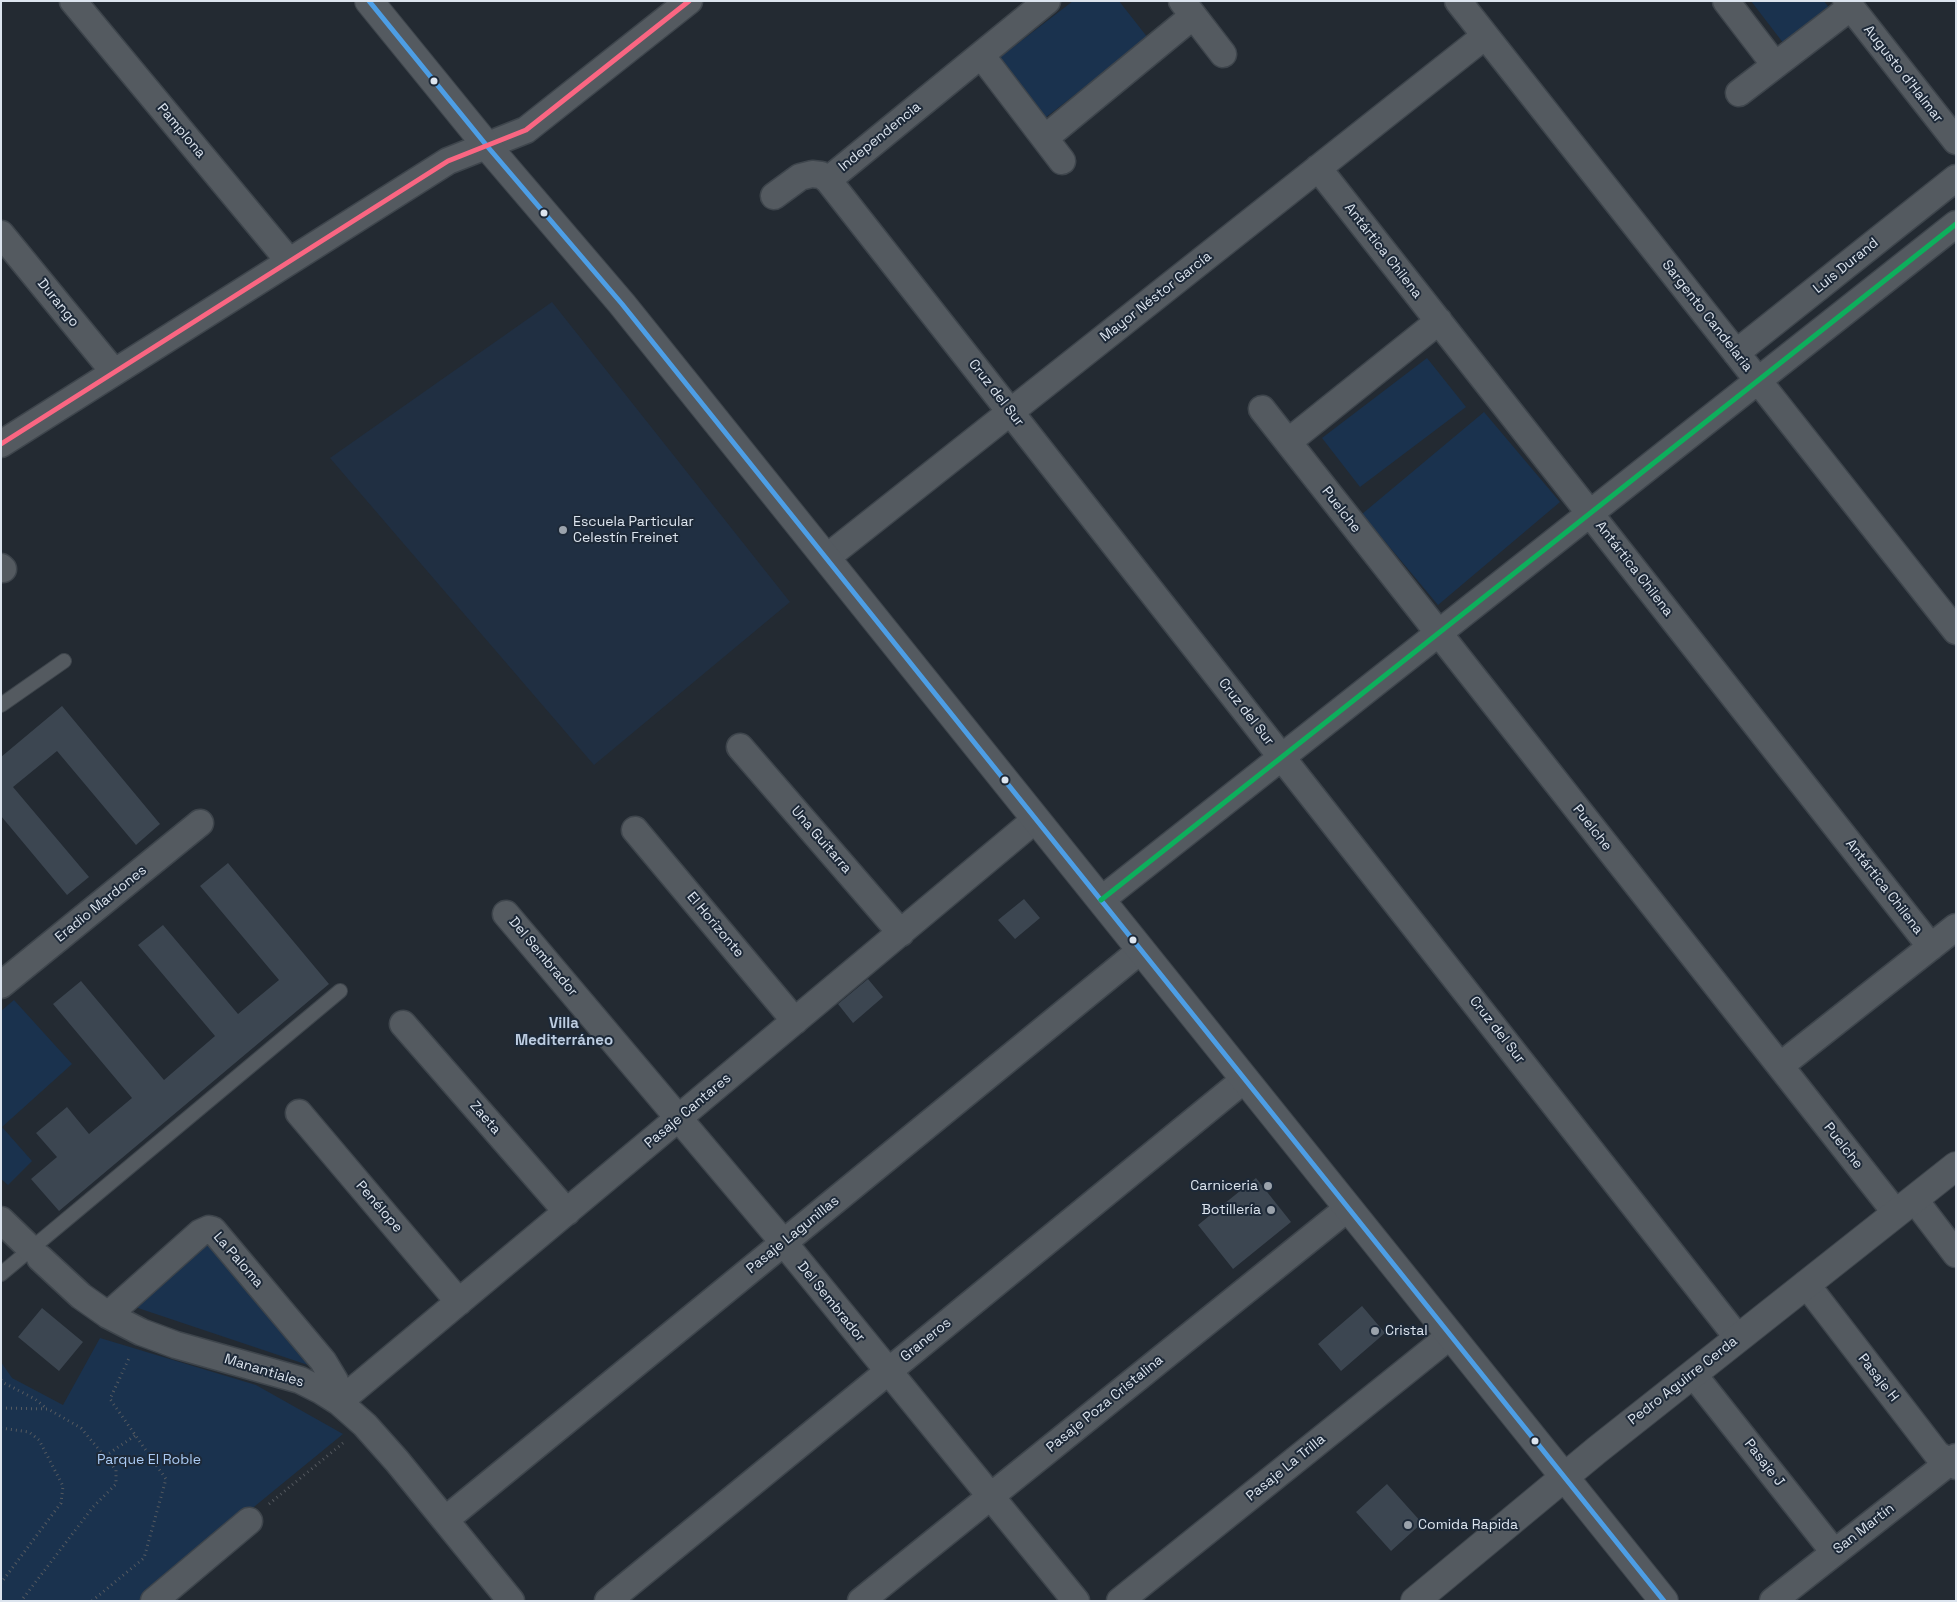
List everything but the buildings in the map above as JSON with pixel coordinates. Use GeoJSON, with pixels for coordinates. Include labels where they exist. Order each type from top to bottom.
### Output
{"type":"FeatureCollection","features":[{"type":"Feature","properties":{"kind":"street","name":"Pamplona"},"geometry":{"type":"LineString","coordinates":[[73,1],[289,261]]}},
{"type":"Feature","properties":{"kind":"street"},"geometry":{"type":"LineString","coordinates":[[369,1],[487,146],[622,304],[1664,1601]]}},
{"type":"Feature","properties":{"kind":"street"},"geometry":{"type":"LineString","coordinates":[[1,444],[448,161],[526,130],[689,1]]}},
{"type":"Feature","properties":{"kind":"street","name":"Independencia"},"geometry":{"type":"LineString","coordinates":[[774,196],[800,177],[821,174],[828,180],[1047,1]]}},
{"type":"Feature","properties":{"kind":"street","name":"Sargento Candelaria"},"geometry":{"type":"LineString","coordinates":[[1458,1],[1956,631]]}},
{"type":"Feature","properties":{"kind":"street"},"geometry":{"type":"LineString","coordinates":[[1726,1],[1775,65]]}},
{"type":"Feature","properties":{"kind":"street","name":"Augusto d'Halmar"},"geometry":{"type":"LineString","coordinates":[[1739,92],[1849,4],[1956,141]]}},
{"type":"Feature","properties":{"kind":"street"},"geometry":{"type":"LineString","coordinates":[[1045,138],[1188,9],[1223,54]]}},
{"type":"Feature","properties":{"kind":"street","name":"Mayor Néstor García"},"geometry":{"type":"LineString","coordinates":[[826,558],[1485,36]]}},
{"type":"Feature","properties":{"kind":"street"},"geometry":{"type":"LineString","coordinates":[[981,55],[1062,160]]}},
{"type":"Feature","properties":{"kind":"street","name":"Antártica Chilena"},"geometry":{"type":"LineString","coordinates":[[1318,168],[1931,946]]}},
{"type":"Feature","properties":{"kind":"street","name":"Luis Durand"},"geometry":{"type":"LineString","coordinates":[[1736,353],[1956,178]]}},
{"type":"Feature","properties":{"kind":"street","name":"Cruz del Sur"},"geometry":{"type":"LineString","coordinates":[[828,180],[1738,1338]]}},
{"type":"Feature","properties":{"kind":"street"},"geometry":{"type":"LineString","coordinates":[[1101,900],[1956,224]]}},
{"type":"Feature","properties":{"kind":"street","name":"Durango"},"geometry":{"type":"LineString","coordinates":[[1,234],[114,372]]}},
{"type":"Feature","properties":{"kind":"street"},"geometry":{"type":"LineString","coordinates":[[1288,442],[1439,321]]}},
{"type":"Feature","properties":{"kind":"street","name":"Puelche"},"geometry":{"type":"LineString","coordinates":[[1262,409],[1780,1066],[1905,1206],[1956,1254]]}},
{"type":"Feature","properties":{"kind":"street","name":"Una Guitarra"},"geometry":{"type":"LineString","coordinates":[[740,747],[900,933]]}},
{"type":"Feature","properties":{"kind":"street","name":"Pasaje Cantares"},"geometry":{"type":"LineString","coordinates":[[339,1402],[1036,819]]}},
{"type":"Feature","properties":{"kind":"street","name":"Eradio Mardones"},"geometry":{"type":"LineString","coordinates":[[1,985],[200,823]]}},
{"type":"Feature","properties":{"kind":"street","name":"El Horizonte"},"geometry":{"type":"LineString","coordinates":[[635,830],[795,1021]]}},
{"type":"Feature","properties":{"kind":"street","name":"Del Sembrador"},"geometry":{"type":"LineString","coordinates":[[506,914],[784,1243],[1076,1601]]}},
{"type":"Feature","properties":{"kind":"street","name":"Antártica Chilena"},"geometry":{"type":"LineString","coordinates":[[1780,1066],[1956,927]]}},
{"type":"Feature","properties":{"kind":"street","name":"Pasaje Lagunillas"},"geometry":{"type":"LineString","coordinates":[[445,1520],[1141,950]]}},
{"type":"Feature","properties":{"kind":"street","name":"Zaeta"},"geometry":{"type":"LineString","coordinates":[[403,1024],[566,1212]]}},
{"type":"Feature","properties":{"kind":"street","name":"Graneros"},"geometry":{"type":"LineString","coordinates":[[608,1601],[1245,1079]]}},
{"type":"Feature","properties":{"kind":"street","name":"Penélope"},"geometry":{"type":"LineString","coordinates":[[299,1113],[459,1302]]}},
{"type":"Feature","properties":{"kind":"street","name":"Pedro Aguirre Cerda"},"geometry":{"type":"LineString","coordinates":[[1415,1601],[1564,1477],[1956,1166]]}},
{"type":"Feature","properties":{"kind":"street","name":"Pasaje Poza Cristalina"},"geometry":{"type":"LineString","coordinates":[[862,1601],[1348,1208]]}},
{"type":"Feature","properties":{"kind":"street","name":"Manantiales"},"geometry":{"type":"LineString","coordinates":[[1,1220],[82,1296],[108,1314],[141,1332],[176,1345],[300,1380],[339,1402],[365,1425],[397,1461],[511,1601]]}},
{"type":"Feature","properties":{"kind":"street","name":"La Paloma"},"geometry":{"type":"LineString","coordinates":[[108,1314],[200,1233],[209,1228],[214,1230],[330,1371],[338,1391],[339,1402]]}},
{"type":"Feature","properties":{"kind":"street","name":"Pasaje H"},"geometry":{"type":"LineString","coordinates":[[1806,1284],[1937,1454],[1954,1461]]}},
{"type":"Feature","properties":{"kind":"street","name":"Pasaje La Trilla"},"geometry":{"type":"LineString","coordinates":[[1120,1601],[1451,1335]]}},
{"type":"Feature","properties":{"kind":"street","name":"Pasaje J"},"geometry":{"type":"LineString","coordinates":[[1693,1374],[1834,1552]]}},
{"type":"Feature","properties":{"kind":"street","name":"San Martín"},"geometry":{"type":"LineString","coordinates":[[1773,1601],[1954,1461]]}},
{"type":"Feature","properties":{"kind":"street"},"geometry":{"type":"LineString","coordinates":[[154,1601],[249,1521]]}},
{"type":"Feature","properties":{"kind":"lane"},"geometry":{"type":"LineString","coordinates":[[1,705],[64,661]]}},
{"type":"Feature","properties":{"kind":"lane"},"geometry":{"type":"LineString","coordinates":[[1,1274],[36,1253],[340,991]]}},
{"type":"Feature","properties":{"kind":"path"},"geometry":{"type":"LineString","coordinates":[[92,1601],[144,1558],[166,1479],[110,1399],[141,1332]]}},
{"type":"Feature","properties":{"kind":"path"},"geometry":{"type":"LineString","coordinates":[[1,1380],[81,1428],[116,1470],[116,1484],[92,1507],[21,1601]]}},
{"type":"Feature","properties":{"kind":"path"},"geometry":{"type":"LineString","coordinates":[[1,1408],[48,1409]]}},
{"type":"Feature","properties":{"kind":"path"},"geometry":{"type":"LineString","coordinates":[[249,1521],[365,1425]]}},
{"type":"Feature","properties":{"kind":"path"},"geometry":{"type":"LineString","coordinates":[[1,1428],[29,1432],[39,1440],[63,1486],[60,1504],[1,1583]]}},
{"type":"Feature","properties":{"kind":"path"},"geometry":{"type":"LineString","coordinates":[[106,1456],[136,1435]]}},
{"type":"Feature","properties":{"kind":"shaded area","name":"Escuela Particular Celestín Freinet"},"geometry":{"type":"Polygon","coordinates":[[[552,302],[790,602],[594,765],[330,458],[552,302]]]}},
{"type":"Feature","properties":{"kind":"green space"},"geometry":{"type":"Polygon","coordinates":[[[1073,1],[1119,1],[1148,38],[1045,118],[999,58],[1073,1]]]}},
{"type":"Feature","properties":{"kind":"green space"},"geometry":{"type":"Polygon","coordinates":[[[1751,1],[1824,1],[1830,9],[1784,44],[1751,1]]]}},
{"type":"Feature","properties":{"kind":"green space"},"geometry":{"type":"Polygon","coordinates":[[[1427,358],[1466,407],[1360,487],[1322,438],[1427,358]]]}},
{"type":"Feature","properties":{"kind":"green space"},"geometry":{"type":"Polygon","coordinates":[[[1484,412],[1560,502],[1438,605],[1362,514],[1484,412]]]}},
{"type":"Feature","properties":{"kind":"green space"},"geometry":{"type":"Polygon","coordinates":[[[14,1000],[72,1064],[2,1127],[32,1161],[8,1185],[1,1179],[1,1011],[14,1000]]]}},
{"type":"Feature","properties":{"kind":"green space"},"geometry":{"type":"Polygon","coordinates":[[[208,1234],[317,1368],[129,1305],[208,1234]]]}},
{"type":"Feature","properties":{"kind":"green space","name":"Parque El Roble"},"geometry":{"type":"Polygon","coordinates":[[[100,1338],[256,1385],[343,1434],[139,1601],[1,1601],[1,1362],[12,1378],[63,1405],[100,1338]]]}},
{"type":"Feature","properties":{"kind":"transit line"},"geometry":{"type":"LineString","coordinates":[[369,1],[487,146],[622,304],[1664,1601]]}},
{"type":"Feature","properties":{"kind":"transit line"},"geometry":{"type":"LineString","coordinates":[[1,444],[448,161],[526,130],[689,1]]}},
{"type":"Feature","properties":{"kind":"transit line"},"geometry":{"type":"LineString","coordinates":[[1101,900],[1956,224]]}},
{"type":"Feature","properties":{"kind":"place","name":"Escuela Particular Celestín Freinet"},"geometry":{"type":"Point","coordinates":[563,530]}},
{"type":"Feature","properties":{"kind":"place","name":"Carniceria"},"geometry":{"type":"Point","coordinates":[1268,1186]}},
{"type":"Feature","properties":{"kind":"place","name":"Botillería"},"geometry":{"type":"Point","coordinates":[1271,1210]}},
{"type":"Feature","properties":{"kind":"place","name":"Cristal"},"geometry":{"type":"Point","coordinates":[1375,1331]}},
{"type":"Feature","properties":{"kind":"place","name":"Comida Rapida"},"geometry":{"type":"Point","coordinates":[1408,1525]}},
{"type":"Feature","properties":{"kind":"district","name":"Villa Mediterráneo"},"geometry":{"type":"Point","coordinates":[564,1032]}}]}
